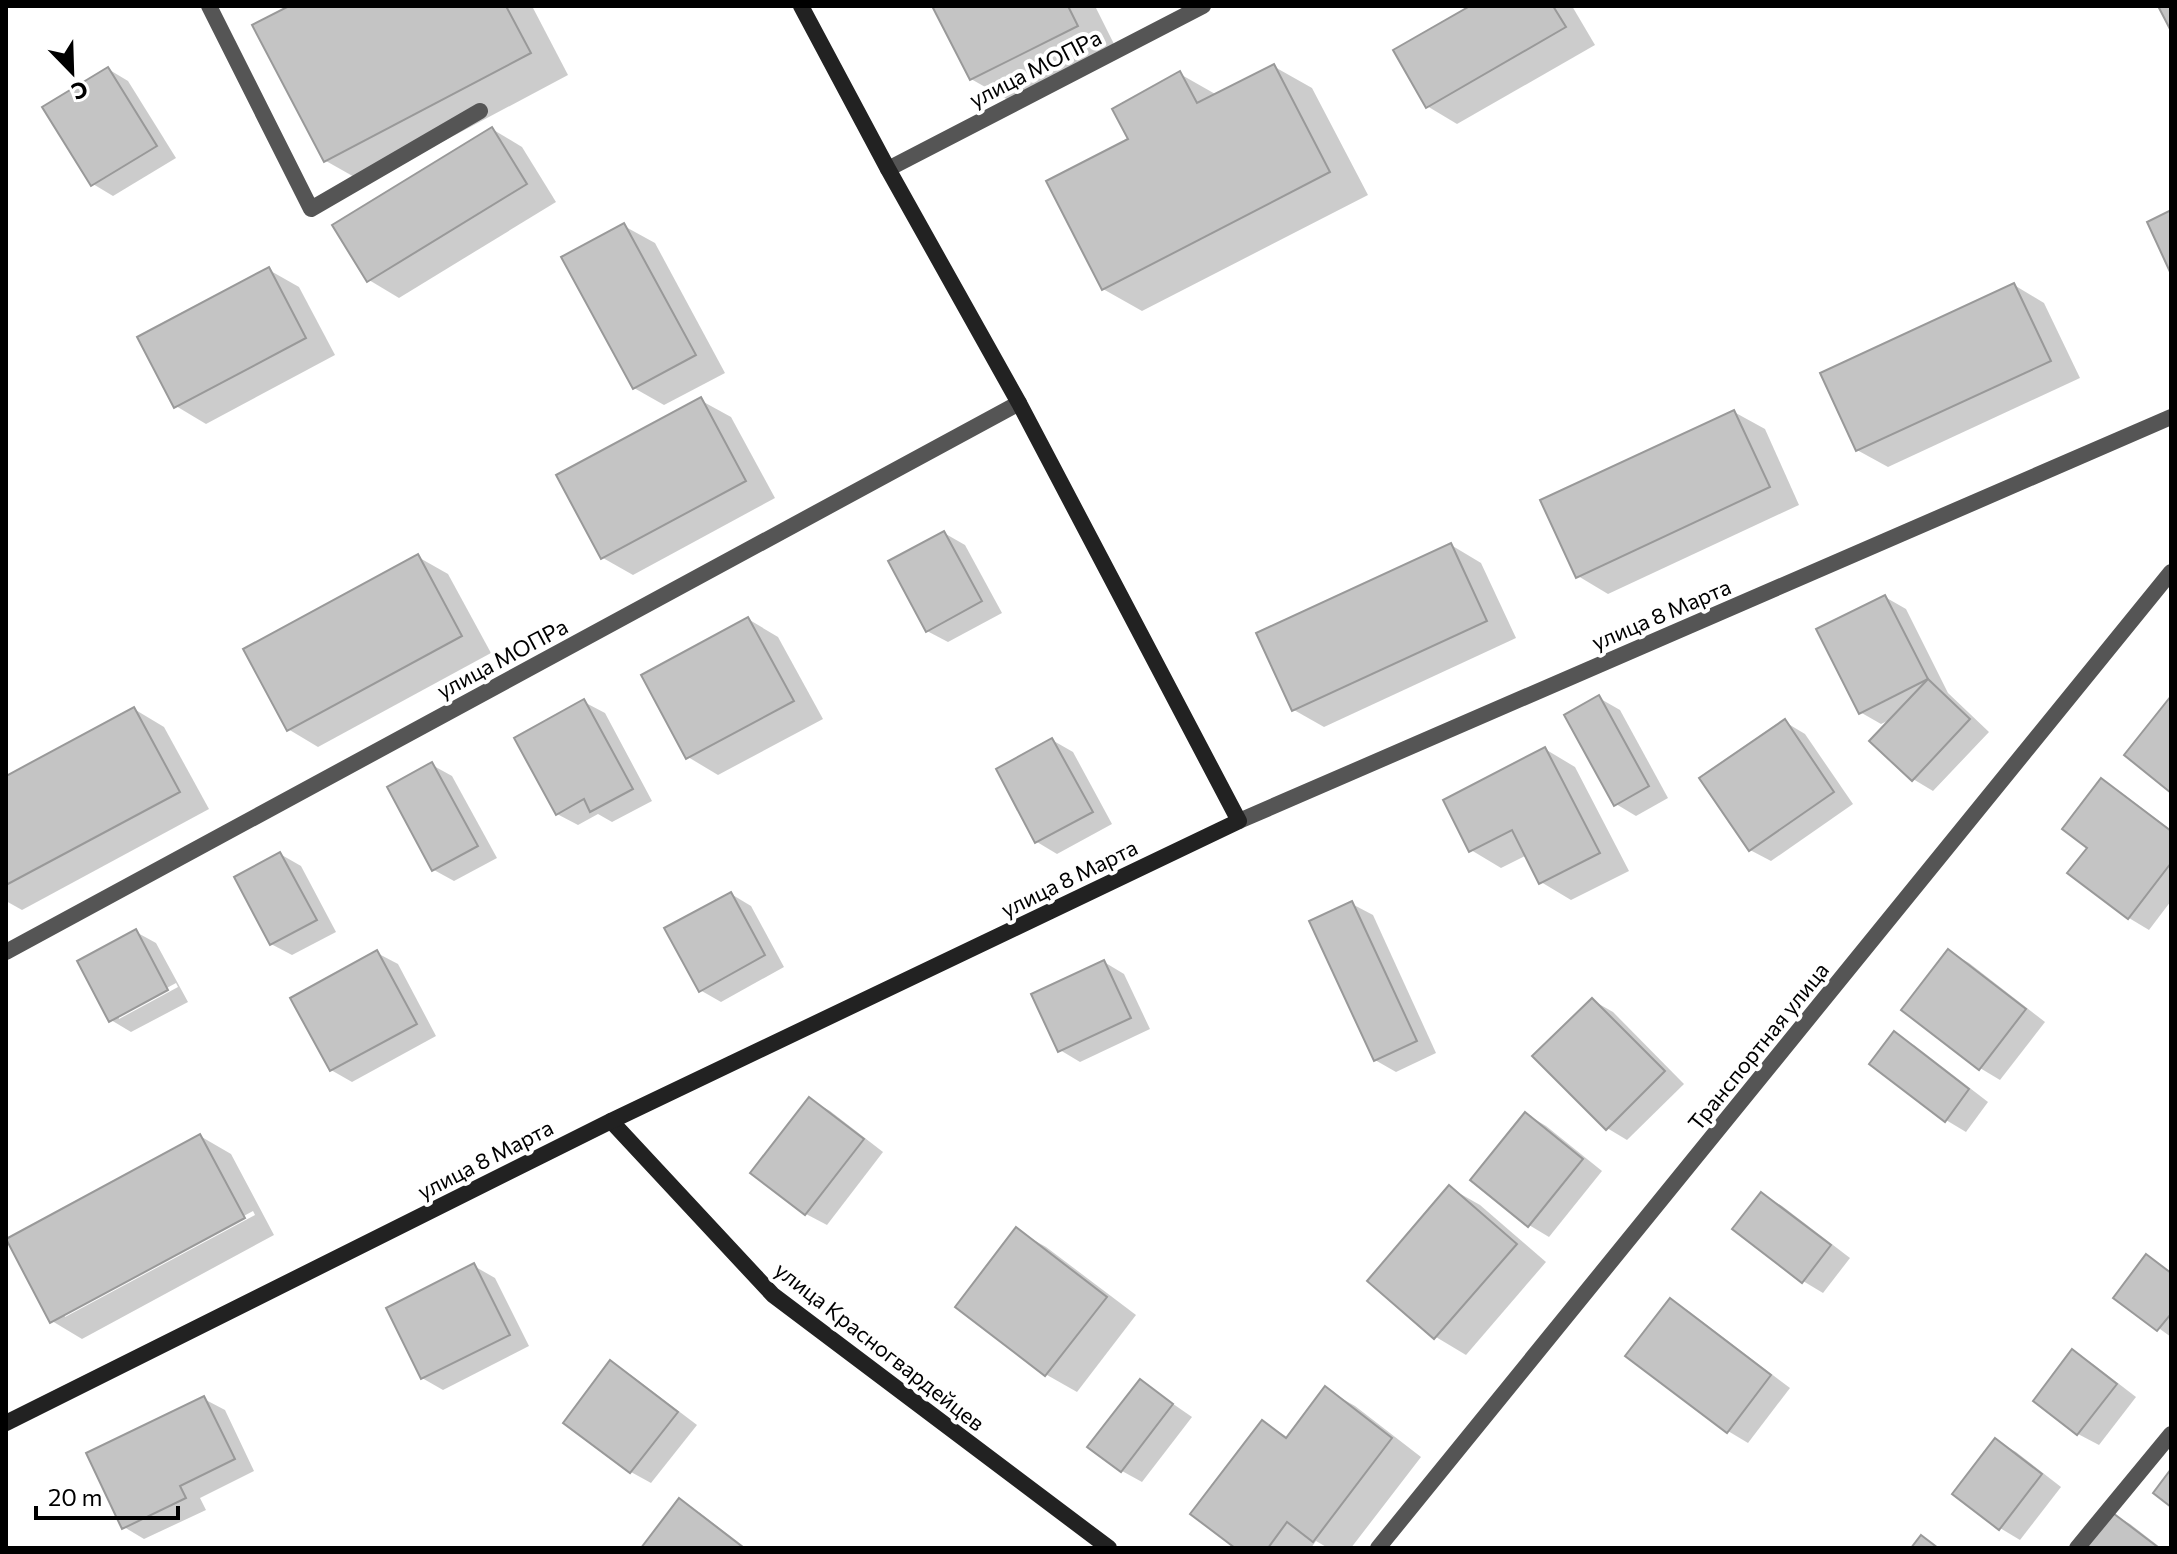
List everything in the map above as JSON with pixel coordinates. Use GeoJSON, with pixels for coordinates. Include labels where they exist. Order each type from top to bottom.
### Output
{"type":"FeatureCollection","features":[{"type":"Feature","properties":{"kind":"street"},"geometry":{"type":"LineString","coordinates":[[209,6],[311,209],[480,111]]}},
{"type":"Feature","properties":{"kind":"street"},"geometry":{"type":"LineString","coordinates":[[801,6],[1019,403],[1239,821]]}},
{"type":"Feature","properties":{"kind":"street","name":"улица МОПРа"},"geometry":{"type":"LineString","coordinates":[[888,169],[1203,6]]}},
{"type":"Feature","properties":{"kind":"street","name":"улица МОПРа"},"geometry":{"type":"LineString","coordinates":[[6,952],[1019,403]]}},
{"type":"Feature","properties":{"kind":"street","name":"улица 8 Марта"},"geometry":{"type":"LineString","coordinates":[[6,1423],[611,1121],[1239,821],[2171,417]]}},
{"type":"Feature","properties":{"kind":"street","name":"Транспортная улица"},"geometry":{"type":"LineString","coordinates":[[1378,1548],[2171,572]]}},
{"type":"Feature","properties":{"kind":"street","name":"улица Красногвардейцев"},"geometry":{"type":"LineString","coordinates":[[611,1121],[773,1295],[1109,1548]]}},
{"type":"Feature","properties":{"kind":"street"},"geometry":{"type":"LineString","coordinates":[[2077,1548],[2171,1434]]}},
{"type":"Feature","properties":{"kind":"building"},"geometry":{"type":"Polygon","coordinates":[[[289,6],[506,6],[531,53],[324,162],[252,25],[289,6]]]}},
{"type":"Feature","properties":{"kind":"building"},"geometry":{"type":"Polygon","coordinates":[[[932,6],[1068,6],[1078,26],[970,80],[932,6]]]}},
{"type":"Feature","properties":{"kind":"building"},"geometry":{"type":"Polygon","coordinates":[[[1470,6],[1553,6],[1566,27],[1426,108],[1393,50],[1470,6]]]}},
{"type":"Feature","properties":{"kind":"building"},"geometry":{"type":"Polygon","coordinates":[[[2158,6],[2171,6],[2171,31],[2158,6]]]}},
{"type":"Feature","properties":{"kind":"building"},"geometry":{"type":"Polygon","coordinates":[[[1274,64],[1330,172],[1102,290],[1046,181],[1128,139],[1112,109],[1180,71],[1197,103],[1274,64]]]}},
{"type":"Feature","properties":{"kind":"building"},"geometry":{"type":"Polygon","coordinates":[[[108,67],[157,146],[91,186],[42,107],[108,67]]]}},
{"type":"Feature","properties":{"kind":"building"},"geometry":{"type":"Polygon","coordinates":[[[492,127],[527,184],[367,282],[332,225],[492,127]]]}},
{"type":"Feature","properties":{"kind":"building"},"geometry":{"type":"Polygon","coordinates":[[[2171,210],[2171,274],[2147,222],[2171,210]]]}},
{"type":"Feature","properties":{"kind":"building"},"geometry":{"type":"Polygon","coordinates":[[[624,223],[696,355],[633,389],[561,257],[624,223]]]}},
{"type":"Feature","properties":{"kind":"building"},"geometry":{"type":"Polygon","coordinates":[[[269,267],[306,338],[174,408],[137,337],[269,267]]]}},
{"type":"Feature","properties":{"kind":"building"},"geometry":{"type":"Polygon","coordinates":[[[2014,283],[2051,361],[1856,451],[1820,373],[2014,283]]]}},
{"type":"Feature","properties":{"kind":"building"},"geometry":{"type":"Polygon","coordinates":[[[701,397],[746,481],[601,559],[556,475],[701,397]]]}},
{"type":"Feature","properties":{"kind":"building"},"geometry":{"type":"Polygon","coordinates":[[[1734,410],[1770,487],[1576,578],[1540,500],[1734,410]]]}},
{"type":"Feature","properties":{"kind":"building"},"geometry":{"type":"Polygon","coordinates":[[[944,531],[982,601],[926,632],[888,561],[944,531]]]}},
{"type":"Feature","properties":{"kind":"building"},"geometry":{"type":"Polygon","coordinates":[[[1451,543],[1487,621],[1292,711],[1256,633],[1451,543]]]}},
{"type":"Feature","properties":{"kind":"building"},"geometry":{"type":"Polygon","coordinates":[[[418,554],[462,636],[287,731],[243,649],[418,554]]]}},
{"type":"Feature","properties":{"kind":"building"},"geometry":{"type":"Polygon","coordinates":[[[1885,595],[1928,679],[1859,714],[1816,629],[1885,595]]]}},
{"type":"Feature","properties":{"kind":"building"},"geometry":{"type":"Polygon","coordinates":[[[748,617],[794,701],[686,759],[641,675],[748,617]]]}},
{"type":"Feature","properties":{"kind":"building"},"geometry":{"type":"Polygon","coordinates":[[[1928,679],[1970,719],[1912,781],[1869,741],[1928,679]]]}},
{"type":"Feature","properties":{"kind":"building"},"geometry":{"type":"Polygon","coordinates":[[[1599,695],[1649,786],[1614,806],[1564,715],[1599,695]]]}},
{"type":"Feature","properties":{"kind":"building"},"geometry":{"type":"Polygon","coordinates":[[[2171,696],[2171,793],[2124,755],[2171,696]]]}},
{"type":"Feature","properties":{"kind":"building"},"geometry":{"type":"Polygon","coordinates":[[[584,699],[633,789],[590,812],[584,799],[556,815],[514,738],[584,699]]]}},
{"type":"Feature","properties":{"kind":"building"},"geometry":{"type":"Polygon","coordinates":[[[134,707],[180,792],[6,885],[6,776],[134,707]]]}},
{"type":"Feature","properties":{"kind":"building"},"geometry":{"type":"Polygon","coordinates":[[[1785,719],[1834,792],[1749,851],[1699,778],[1785,719]]]}},
{"type":"Feature","properties":{"kind":"building"},"geometry":{"type":"Polygon","coordinates":[[[1052,738],[1093,812],[1035,843],[996,769],[1052,738]]]}},
{"type":"Feature","properties":{"kind":"building"},"geometry":{"type":"Polygon","coordinates":[[[1545,747],[1600,853],[1539,884],[1512,830],[1469,852],[1443,800],[1545,747]]]}},
{"type":"Feature","properties":{"kind":"building"},"geometry":{"type":"Polygon","coordinates":[[[432,762],[478,846],[432,871],[387,787],[432,762]]]}},
{"type":"Feature","properties":{"kind":"building"},"geometry":{"type":"Polygon","coordinates":[[[2101,778],[2171,831],[2171,863],[2128,919],[2067,873],[2087,848],[2062,829],[2101,778]]]}},
{"type":"Feature","properties":{"kind":"building"},"geometry":{"type":"Polygon","coordinates":[[[280,852],[317,920],[270,945],[234,877],[280,852]]]}},
{"type":"Feature","properties":{"kind":"building"},"geometry":{"type":"Polygon","coordinates":[[[731,892],[765,955],[699,992],[664,928],[731,892]]]}},
{"type":"Feature","properties":{"kind":"building"},"geometry":{"type":"Polygon","coordinates":[[[1352,901],[1417,1041],[1374,1061],[1309,921],[1352,901]]]}},
{"type":"Feature","properties":{"kind":"building"},"geometry":{"type":"Polygon","coordinates":[[[136,929],[168,990],[109,1022],[77,961],[136,929]]]}},
{"type":"Feature","properties":{"kind":"building"},"geometry":{"type":"Polygon","coordinates":[[[1948,949],[2026,1009],[1979,1070],[1901,1010],[1948,949]]]}},
{"type":"Feature","properties":{"kind":"building"},"geometry":{"type":"Polygon","coordinates":[[[377,950],[417,1024],[330,1071],[290,998],[377,950]]]}},
{"type":"Feature","properties":{"kind":"building"},"geometry":{"type":"Polygon","coordinates":[[[1104,960],[1131,1018],[1058,1052],[1031,994],[1104,960]]]}},
{"type":"Feature","properties":{"kind":"building"},"geometry":{"type":"Polygon","coordinates":[[[1592,998],[1665,1071],[1606,1130],[1532,1056],[1592,998]]]}},
{"type":"Feature","properties":{"kind":"building"},"geometry":{"type":"Polygon","coordinates":[[[1894,1031],[1969,1089],[1945,1122],[1869,1064],[1894,1031]]]}},
{"type":"Feature","properties":{"kind":"building"},"geometry":{"type":"Polygon","coordinates":[[[809,1097],[864,1139],[805,1215],[750,1173],[809,1097]]]}},
{"type":"Feature","properties":{"kind":"building"},"geometry":{"type":"Polygon","coordinates":[[[1525,1112],[1583,1159],[1528,1227],[1470,1180],[1525,1112]]]}},
{"type":"Feature","properties":{"kind":"building"},"geometry":{"type":"Polygon","coordinates":[[[200,1134],[245,1218],[50,1323],[6,1239],[200,1134]]]}},
{"type":"Feature","properties":{"kind":"building"},"geometry":{"type":"Polygon","coordinates":[[[1449,1185],[1517,1244],[1434,1339],[1367,1281],[1449,1185]]]}},
{"type":"Feature","properties":{"kind":"building"},"geometry":{"type":"Polygon","coordinates":[[[1761,1192],[1831,1245],[1802,1283],[1732,1229],[1761,1192]]]}},
{"type":"Feature","properties":{"kind":"building"},"geometry":{"type":"Polygon","coordinates":[[[1016,1227],[1107,1297],[1045,1376],[955,1307],[1016,1227]]]}},
{"type":"Feature","properties":{"kind":"building"},"geometry":{"type":"Polygon","coordinates":[[[2146,1254],[2171,1273],[2171,1314],[2157,1331],[2113,1298],[2146,1254]]]}},
{"type":"Feature","properties":{"kind":"building"},"geometry":{"type":"Polygon","coordinates":[[[474,1263],[510,1335],[421,1379],[386,1308],[474,1263]]]}},
{"type":"Feature","properties":{"kind":"building"},"geometry":{"type":"Polygon","coordinates":[[[1670,1298],[1771,1375],[1727,1433],[1625,1356],[1670,1298]]]}},
{"type":"Feature","properties":{"kind":"building"},"geometry":{"type":"Polygon","coordinates":[[[2072,1349],[2117,1384],[2077,1435],[2033,1401],[2072,1349]]]}},
{"type":"Feature","properties":{"kind":"building"},"geometry":{"type":"Polygon","coordinates":[[[610,1360],[678,1412],[630,1473],[563,1423],[610,1360]]]}},
{"type":"Feature","properties":{"kind":"building"},"geometry":{"type":"Polygon","coordinates":[[[1140,1379],[1173,1404],[1121,1472],[1087,1447],[1140,1379]]]}},
{"type":"Feature","properties":{"kind":"building"},"geometry":{"type":"Polygon","coordinates":[[[1325,1386],[1392,1438],[1313,1542],[1287,1522],[1268,1548],[1235,1548],[1190,1514],[1262,1420],[1286,1438],[1325,1386]]]}},
{"type":"Feature","properties":{"kind":"building"},"geometry":{"type":"Polygon","coordinates":[[[204,1396],[235,1459],[180,1486],[186,1498],[122,1529],[86,1453],[204,1396]]]}},
{"type":"Feature","properties":{"kind":"building"},"geometry":{"type":"Polygon","coordinates":[[[1995,1438],[2042,1474],[1999,1530],[1952,1494],[1995,1438]]]}},
{"type":"Feature","properties":{"kind":"building"},"geometry":{"type":"Polygon","coordinates":[[[2171,1469],[2171,1507],[2153,1493],[2171,1469]]]}},
{"type":"Feature","properties":{"kind":"building"},"geometry":{"type":"Polygon","coordinates":[[[679,1498],[744,1548],[641,1548],[679,1498]]]}},
{"type":"Feature","properties":{"kind":"building"},"geometry":{"type":"Polygon","coordinates":[[[2109,1510],[2159,1548],[2080,1548],[2109,1510]]]}},
{"type":"Feature","properties":{"kind":"building"},"geometry":{"type":"Polygon","coordinates":[[[1921,1535],[1938,1548],[1911,1548],[1921,1535]]]}}]}
